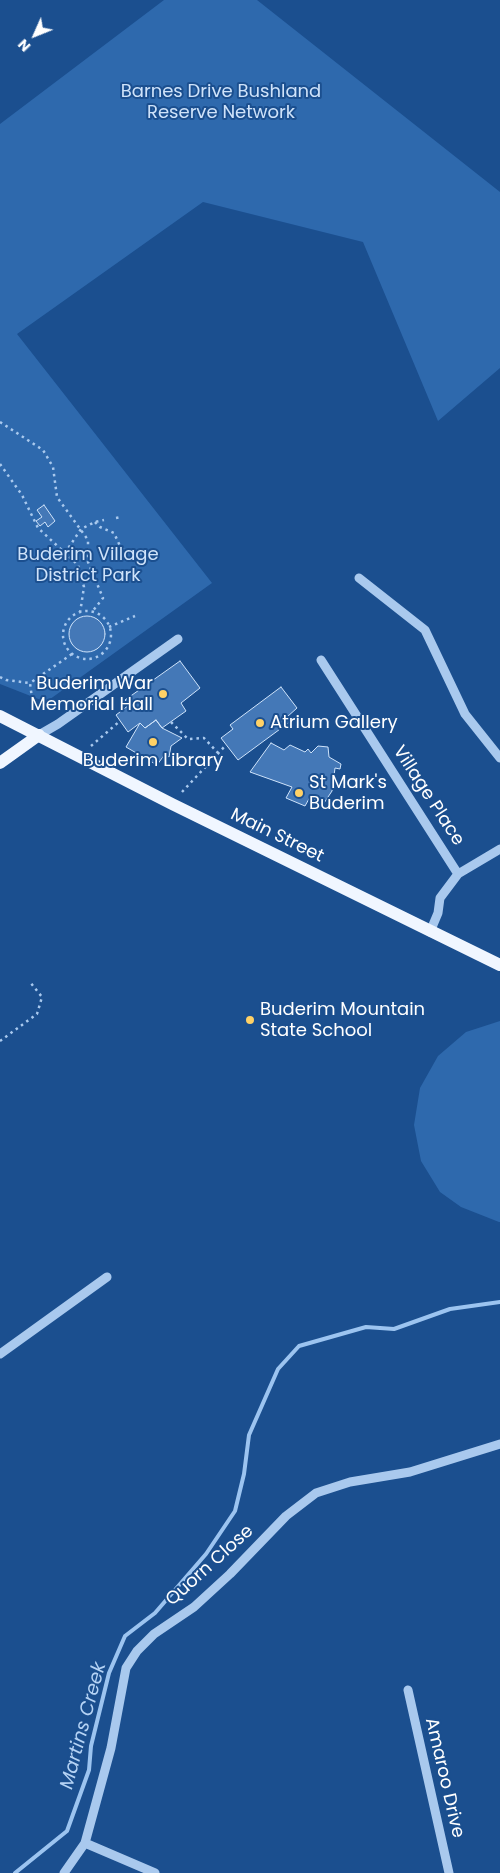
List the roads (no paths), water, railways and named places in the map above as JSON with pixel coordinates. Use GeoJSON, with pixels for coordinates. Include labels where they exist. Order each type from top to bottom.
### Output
{"type":"FeatureCollection","features":[{"type":"Feature","properties":{"kind":"main road","name":"Main Street"},"geometry":{"type":"LineString","coordinates":[[0,716],[172,804],[500,965]]}},
{"type":"Feature","properties":{"kind":"main road"},"geometry":{"type":"LineString","coordinates":[[0,763],[40,736]]}},
{"type":"Feature","properties":{"kind":"street"},"geometry":{"type":"LineString","coordinates":[[359,578],[425,630],[465,714],[500,758]]}},
{"type":"Feature","properties":{"kind":"street"},"geometry":{"type":"LineString","coordinates":[[40,736],[178,638]]}},
{"type":"Feature","properties":{"kind":"street","name":"Village Place"},"geometry":{"type":"LineString","coordinates":[[321,660],[458,874]]}},
{"type":"Feature","properties":{"kind":"street"},"geometry":{"type":"LineString","coordinates":[[430,932],[438,914],[440,898],[458,874],[500,850]]}},
{"type":"Feature","properties":{"kind":"street"},"geometry":{"type":"LineString","coordinates":[[0,1354],[107,1277]]}},
{"type":"Feature","properties":{"kind":"street","name":"Quorn Close"},"geometry":{"type":"LineString","coordinates":[[64,1873],[85,1843],[111,1748],[126,1668],[137,1651],[154,1634],[194,1607],[230,1574],[286,1516],[316,1493],[350,1482],[410,1472],[500,1444]]}},
{"type":"Feature","properties":{"kind":"street","name":"Amaroo Drive"},"geometry":{"type":"LineString","coordinates":[[408,1690],[449,1873]]}},
{"type":"Feature","properties":{"kind":"street"},"geometry":{"type":"LineString","coordinates":[[85,1843],[155,1873]]}},
{"type":"Feature","properties":{"kind":"waterway","name":"Martins Creek"},"geometry":{"type":"LineString","coordinates":[[15,1873],[67,1831],[89,1770],[91,1746],[109,1673],[125,1636],[155,1613],[206,1554],[235,1511],[244,1474],[249,1435],[278,1369],[299,1346],[366,1327],[394,1329],[450,1309],[500,1302]]}},
{"type":"Feature","properties":{"kind":"place","name":"Buderim War Memorial Hall"},"geometry":{"type":"Point","coordinates":[163,694]}},
{"type":"Feature","properties":{"kind":"place","name":"Atrium Gallery"},"geometry":{"type":"Point","coordinates":[260,723]}},
{"type":"Feature","properties":{"kind":"place","name":"Buderim Library"},"geometry":{"type":"Point","coordinates":[153,742]}},
{"type":"Feature","properties":{"kind":"place","name":"St Mark's Buderim"},"geometry":{"type":"Point","coordinates":[299,793]}},
{"type":"Feature","properties":{"kind":"place","name":"Buderim Mountain State School"},"geometry":{"type":"Point","coordinates":[250,1020]}},
{"type":"Feature","properties":{"kind":"park label","name":"Barnes Drive Bushland Reserve Network"},"geometry":{"type":"Point","coordinates":[221,102]}},
{"type":"Feature","properties":{"kind":"park label","name":"Buderim Village District Park"},"geometry":{"type":"Point","coordinates":[88,565]}}]}
